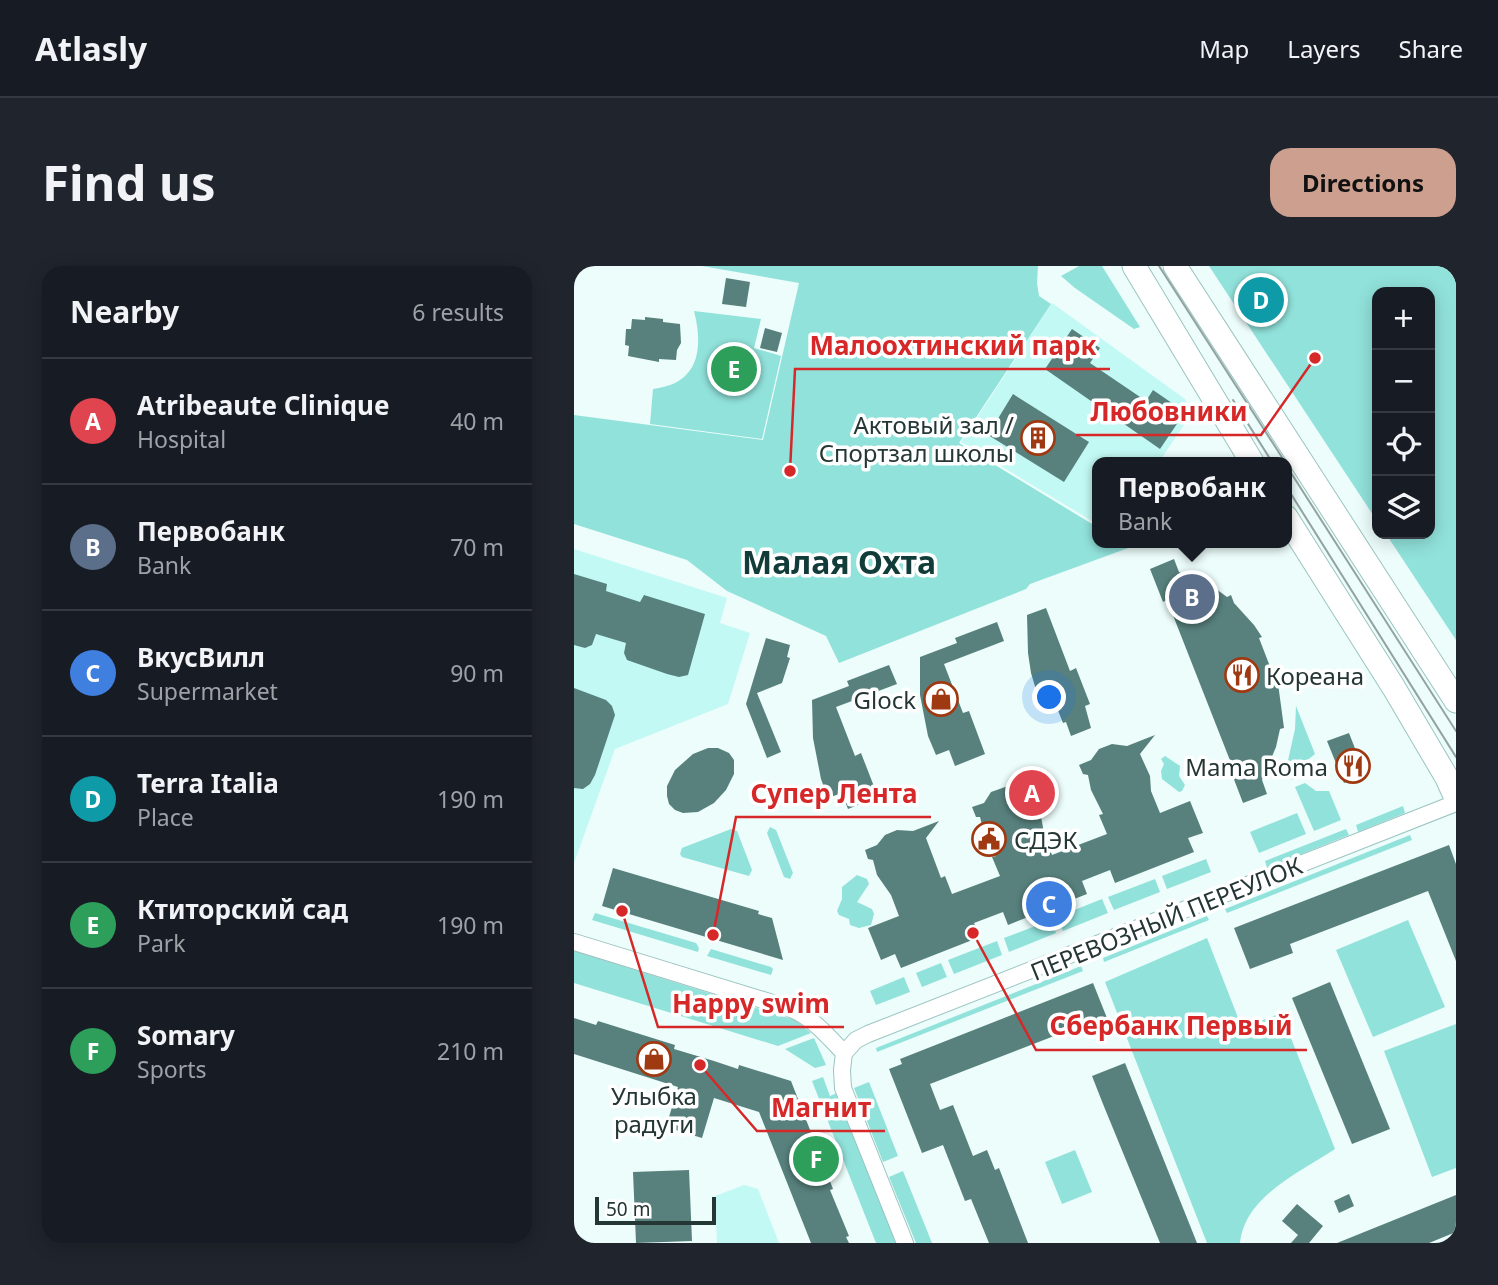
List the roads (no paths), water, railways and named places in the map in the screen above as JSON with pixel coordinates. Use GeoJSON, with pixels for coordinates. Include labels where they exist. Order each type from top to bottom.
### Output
{"type":"FeatureCollection","features":[{"type":"Feature","properties":{"kind":"main road"},"geometry":{"type":"LineString","coordinates":[[1134,266],[1249,457]]}},
{"type":"Feature","properties":{"kind":"main road"},"geometry":{"type":"LineString","coordinates":[[1175,266],[1456,701]]}},
{"type":"Feature","properties":{"kind":"main road"},"geometry":{"type":"LineString","coordinates":[[1292,526],[1394,688],[1447,778],[1456,800]]}},
{"type":"Feature","properties":{"kind":"street","name":"ПЕРЕВОЗНЫЙ ПЕРЕУЛОК"},"geometry":{"type":"LineString","coordinates":[[844,1053],[856,1040],[868,1034],[1456,800]]}},
{"type":"Feature","properties":{"kind":"street"},"geometry":{"type":"LineString","coordinates":[[574,942],[789,1008],[814,1021],[844,1053],[843,1088],[905,1243]]}},
{"type":"Feature","properties":{"kind":"tram line"},"geometry":{"type":"LineString","coordinates":[[1159,266],[1282,457]]}},
{"type":"Feature","properties":{"kind":"tram line"},"geometry":{"type":"LineString","coordinates":[[1233,400],[1269,457]]}},
{"type":"Feature","properties":{"kind":"tram line"},"geometry":{"type":"LineString","coordinates":[[1292,474],[1456,731]]}},
{"type":"Feature","properties":{"kind":"tram line"},"geometry":{"type":"LineString","coordinates":[[1292,496],[1456,757]]}},
{"type":"Feature","properties":{"kind":"place","name":"Terra Italia"},"geometry":{"type":"Point","coordinates":[1261,300]}},
{"type":"Feature","properties":{"kind":"place","name":"Любовники"},"geometry":{"type":"Point","coordinates":[1315,358]}},
{"type":"Feature","properties":{"kind":"place","name":"Ктиторский сад"},"geometry":{"type":"Point","coordinates":[734,369]}},
{"type":"Feature","properties":{"kind":"place","name":"Актовый зал / Спортзал школы"},"geometry":{"type":"Point","coordinates":[1038,438]}},
{"type":"Feature","properties":{"kind":"place","name":"Малоохтинский парк"},"geometry":{"type":"Point","coordinates":[790,471]}},
{"type":"Feature","properties":{"kind":"place","name":"Первобанк"},"geometry":{"type":"Point","coordinates":[1192,597]}},
{"type":"Feature","properties":{"kind":"place","name":"Кореана"},"geometry":{"type":"Point","coordinates":[1242,675]}},
{"type":"Feature","properties":{"kind":"place","name":"Glock"},"geometry":{"type":"Point","coordinates":[941,699]}},
{"type":"Feature","properties":{"kind":"place","name":"Mama Roma"},"geometry":{"type":"Point","coordinates":[1353,766]}},
{"type":"Feature","properties":{"kind":"place","name":"Atribeaute Clinique"},"geometry":{"type":"Point","coordinates":[1032,793]}},
{"type":"Feature","properties":{"kind":"place","name":"СДЭК"},"geometry":{"type":"Point","coordinates":[989,839]}},
{"type":"Feature","properties":{"kind":"place","name":"ВкусВилл"},"geometry":{"type":"Point","coordinates":[1049,904]}},
{"type":"Feature","properties":{"kind":"place","name":"Happy swim"},"geometry":{"type":"Point","coordinates":[622,911]}},
{"type":"Feature","properties":{"kind":"place","name":"Сбербанк Первый"},"geometry":{"type":"Point","coordinates":[973,933]}},
{"type":"Feature","properties":{"kind":"place","name":"Супер Лента"},"geometry":{"type":"Point","coordinates":[713,935]}},
{"type":"Feature","properties":{"kind":"place","name":"Улыбка радуги"},"geometry":{"type":"Point","coordinates":[654,1059]}},
{"type":"Feature","properties":{"kind":"place","name":"Магнит"},"geometry":{"type":"Point","coordinates":[700,1065]}},
{"type":"Feature","properties":{"kind":"place","name":"Somary"},"geometry":{"type":"Point","coordinates":[816,1159]}},
{"type":"Feature","properties":{"kind":"district","name":"Малая Охта"},"geometry":{"type":"Point","coordinates":[839,561]}}]}
